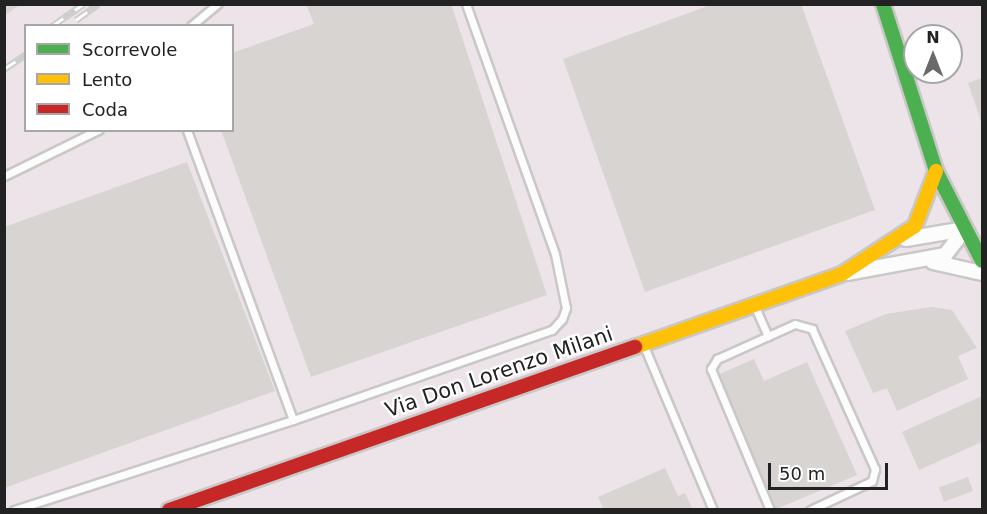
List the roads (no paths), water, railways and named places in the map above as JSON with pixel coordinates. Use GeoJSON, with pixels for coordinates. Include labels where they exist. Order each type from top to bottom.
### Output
{"type":"FeatureCollection","features":[{"type":"Feature","properties":{"kind":"street"},"geometry":{"type":"LineString","coordinates":[[883,4],[936,171],[982,261]]}},
{"type":"Feature","properties":{"kind":"street","name":"Via Don Lorenzo Milani"},"geometry":{"type":"LineString","coordinates":[[169,510],[842,274],[899,241],[925,212],[936,171]]}},
{"type":"Feature","properties":{"kind":"street"},"geometry":{"type":"LineString","coordinates":[[899,241],[964,229]]}},
{"type":"Feature","properties":{"kind":"street"},"geometry":{"type":"LineString","coordinates":[[925,262],[956,246],[964,229]]}},
{"type":"Feature","properties":{"kind":"street"},"geometry":{"type":"LineString","coordinates":[[842,274],[925,262],[945,262],[982,273]]}},
{"type":"Feature","properties":{"kind":"lane"},"geometry":{"type":"LineString","coordinates":[[193,24],[218,4]]}},
{"type":"Feature","properties":{"kind":"lane"},"geometry":{"type":"LineString","coordinates":[[14,510],[293,420],[552,330],[562,319],[566,308],[555,254],[466,4]]}},
{"type":"Feature","properties":{"kind":"lane"},"geometry":{"type":"LineString","coordinates":[[4,176],[94,132]]}},
{"type":"Feature","properties":{"kind":"lane"},"geometry":{"type":"LineString","coordinates":[[189,132],[293,420]]}},
{"type":"Feature","properties":{"kind":"lane"},"geometry":{"type":"LineString","coordinates":[[754,304],[768,336]]}},
{"type":"Feature","properties":{"kind":"lane"},"geometry":{"type":"LineString","coordinates":[[770,510],[710,374],[717,358],[795,324],[812,329],[875,469],[872,481],[810,510]]}},
{"type":"Feature","properties":{"kind":"lane"},"geometry":{"type":"LineString","coordinates":[[643,343],[713,510]]}},
{"type":"Feature","properties":{"kind":"railway"},"geometry":{"type":"LineString","coordinates":[[55,24],[83,4]]}},
{"type":"Feature","properties":{"kind":"railway"},"geometry":{"type":"LineString","coordinates":[[76,20],[98,4]]}},
{"type":"Feature","properties":{"kind":"railway"},"geometry":{"type":"LineString","coordinates":[[4,69],[24,55]]}}]}
